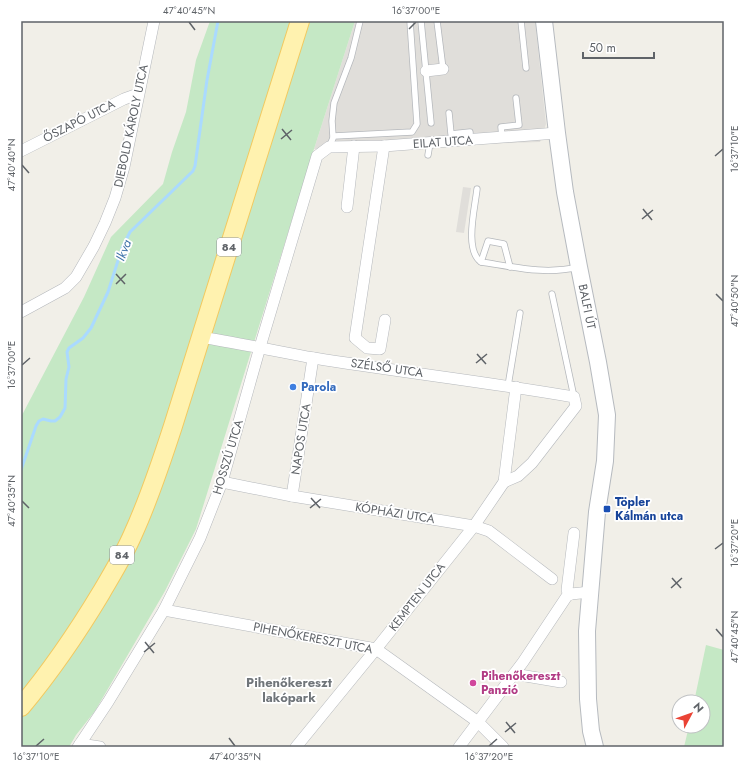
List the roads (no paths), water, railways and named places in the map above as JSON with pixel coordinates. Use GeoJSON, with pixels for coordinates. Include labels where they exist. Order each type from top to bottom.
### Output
{"type":"FeatureCollection","features":[{"type":"Feature","properties":{"kind":"main road","name":"84"},"geometry":{"type":"LineString","coordinates":[[21,707],[57,661],[83,622],[110,578],[133,536],[153,485],[173,426],[300,21]]}},
{"type":"Feature","properties":{"kind":"main road","name":"BALFI ÚT"},"geometry":{"type":"LineString","coordinates":[[544,21],[565,192],[598,362],[606,415],[605,461],[597,512],[588,631],[588,706],[591,731],[595,747]]}},
{"type":"Feature","properties":{"kind":"street","name":"DIEBOLD KÁROLY UTCA"},"geometry":{"type":"LineString","coordinates":[[21,312],[65,288],[76,277],[94,246],[115,198],[124,167],[154,21]]}},
{"type":"Feature","properties":{"kind":"street"},"geometry":{"type":"LineString","coordinates":[[426,71],[443,69]]}},
{"type":"Feature","properties":{"kind":"street","name":"ŐSZAPÓ UTCA"},"geometry":{"type":"LineString","coordinates":[[21,151],[124,99],[138,94]]}},
{"type":"Feature","properties":{"kind":"street","name":"EILAT UTCA"},"geometry":{"type":"LineString","coordinates":[[331,142],[354,146],[384,146],[557,133]]}},
{"type":"Feature","properties":{"kind":"street","name":"HOSSZÚ UTCA"},"geometry":{"type":"LineString","coordinates":[[79,745],[112,695],[164,610],[200,538],[222,482],[260,347],[317,156],[331,142]]}},
{"type":"Feature","properties":{"kind":"street"},"geometry":{"type":"LineString","coordinates":[[347,207],[354,146]]}},
{"type":"Feature","properties":{"kind":"street","name":"SZÉLSŐ UTCA"},"geometry":{"type":"LineString","coordinates":[[384,146],[355,338],[367,348],[380,349],[385,320]]}},
{"type":"Feature","properties":{"kind":"street","name":"SZÉLSŐ UTCA"},"geometry":{"type":"LineString","coordinates":[[200,337],[313,358],[512,386],[574,397]]}},
{"type":"Feature","properties":{"kind":"street","name":"NAPOS UTCA"},"geometry":{"type":"LineString","coordinates":[[292,496],[313,358]]}},
{"type":"Feature","properties":{"kind":"street","name":"KEMPTEN UTCA"},"geometry":{"type":"LineString","coordinates":[[296,747],[474,526],[504,482],[512,386]]}},
{"type":"Feature","properties":{"kind":"street","name":"KEMPTEN UTCA"},"geometry":{"type":"LineString","coordinates":[[504,482],[518,476],[532,463],[576,406],[574,397]]}},
{"type":"Feature","properties":{"kind":"street","name":"KÓPHÁZI UTCA"},"geometry":{"type":"LineString","coordinates":[[222,482],[292,496],[474,526],[489,531],[552,579]]}},
{"type":"Feature","properties":{"kind":"street"},"geometry":{"type":"LineString","coordinates":[[459,747],[514,674],[567,596],[569,592],[574,533]]}},
{"type":"Feature","properties":{"kind":"street"},"geometry":{"type":"LineString","coordinates":[[569,592],[590,592]]}},
{"type":"Feature","properties":{"kind":"street","name":"PIHENŐKERESZT UTCA"},"geometry":{"type":"LineString","coordinates":[[164,610],[376,649],[478,722],[503,747]]}},
{"type":"Feature","properties":{"kind":"street"},"geometry":{"type":"LineString","coordinates":[[514,674],[561,682]]}},
{"type":"Feature","properties":{"kind":"street"},"geometry":{"type":"LineString","coordinates":[[79,745],[100,747]]}},
{"type":"Feature","properties":{"kind":"lane"},"geometry":{"type":"LineString","coordinates":[[360,21],[351,58],[334,103],[331,142],[412,132],[417,124],[410,21]]}},
{"type":"Feature","properties":{"kind":"lane"},"geometry":{"type":"LineString","coordinates":[[421,21],[431,123]]}},
{"type":"Feature","properties":{"kind":"lane"},"geometry":{"type":"LineString","coordinates":[[437,21],[443,69]]}},
{"type":"Feature","properties":{"kind":"lane"},"geometry":{"type":"LineString","coordinates":[[521,21],[526,68]]}},
{"type":"Feature","properties":{"kind":"lane"},"geometry":{"type":"LineString","coordinates":[[502,137],[501,127],[518,125],[516,98]]}},
{"type":"Feature","properties":{"kind":"lane"},"geometry":{"type":"LineString","coordinates":[[449,113],[451,134],[470,132],[470,140]]}},
{"type":"Feature","properties":{"kind":"lane"},"geometry":{"type":"LineString","coordinates":[[428,155],[430,143]]}},
{"type":"Feature","properties":{"kind":"lane"},"geometry":{"type":"LineString","coordinates":[[477,189],[471,242],[476,259],[481,262],[543,272],[579,267]]}},
{"type":"Feature","properties":{"kind":"lane"},"geometry":{"type":"LineString","coordinates":[[481,262],[488,241],[504,244],[510,266]]}},
{"type":"Feature","properties":{"kind":"lane"},"geometry":{"type":"LineString","coordinates":[[552,294],[574,397]]}},
{"type":"Feature","properties":{"kind":"lane"},"geometry":{"type":"LineString","coordinates":[[512,386],[520,313]]}},
{"type":"Feature","properties":{"kind":"waterway","name":"Ikva"},"geometry":{"type":"LineString","coordinates":[[21,470],[39,421],[43,419],[55,421],[60,417],[65,408],[66,379],[69,367],[67,352],[69,348],[83,338],[91,328],[108,292],[122,248],[130,232],[193,171],[218,21]]}},
{"type":"Feature","properties":{"kind":"place","name":"Parola"},"geometry":{"type":"Point","coordinates":[293,387]}},
{"type":"Feature","properties":{"kind":"place","name":"Töpler Kálmán utca"},"geometry":{"type":"Point","coordinates":[607,509]}},
{"type":"Feature","properties":{"kind":"place","name":"Pihenőkereszt Panzió"},"geometry":{"type":"Point","coordinates":[473,683]}},
{"type":"Feature","properties":{"kind":"district","name":"Pihenőkereszt lakópark"},"geometry":{"type":"Point","coordinates":[289,690]}}]}
